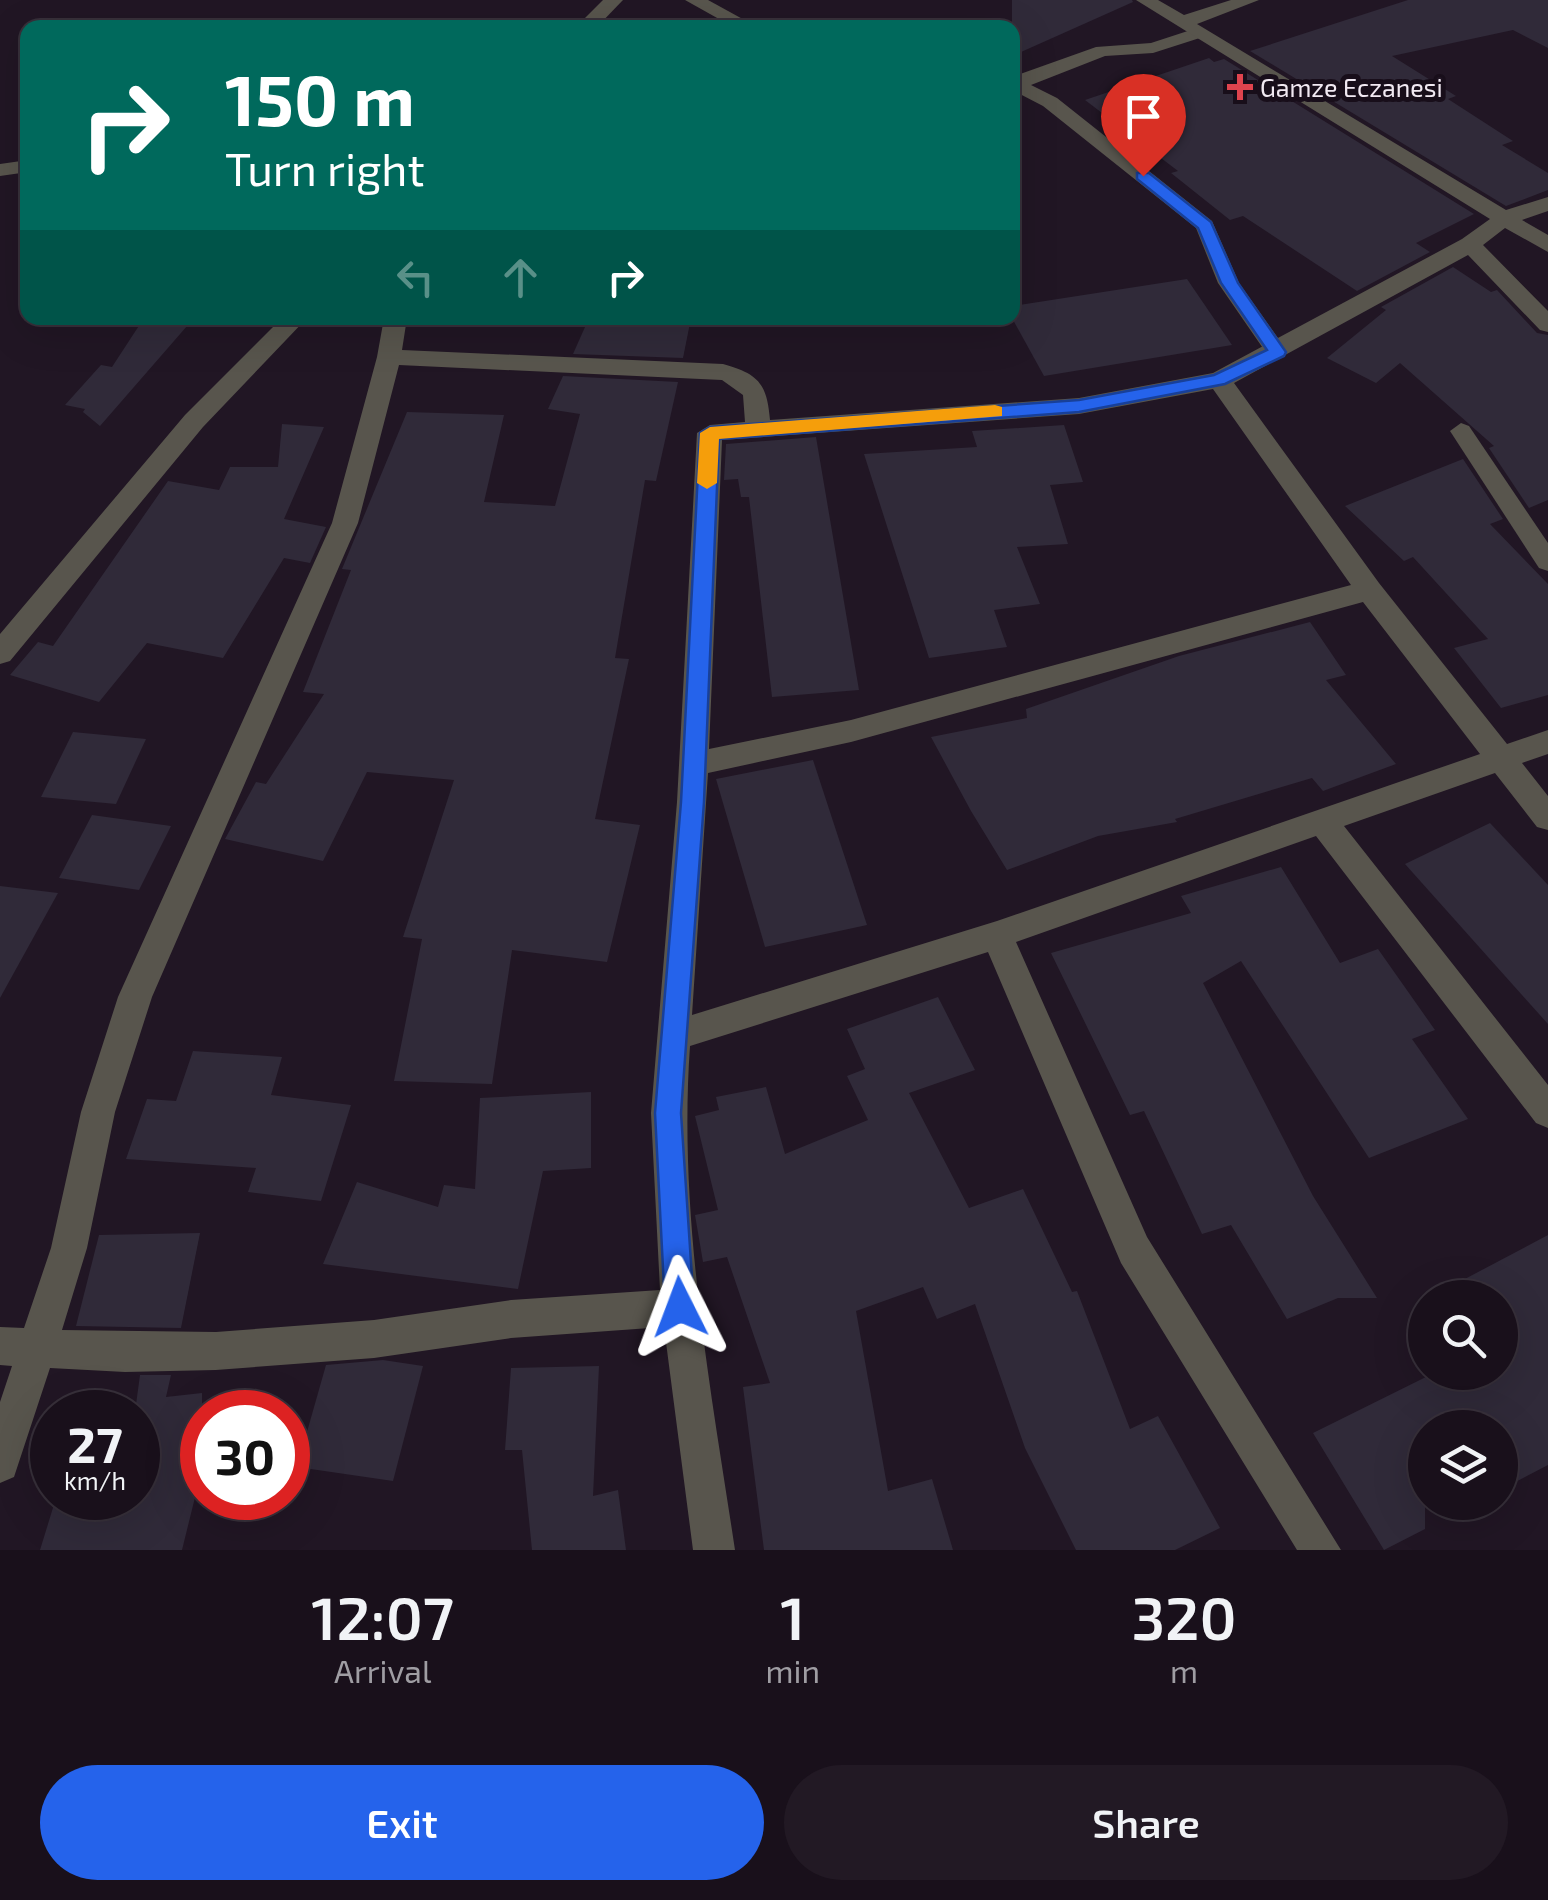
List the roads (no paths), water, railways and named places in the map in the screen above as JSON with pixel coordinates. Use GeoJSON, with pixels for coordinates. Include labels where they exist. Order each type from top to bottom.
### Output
{"type":"FeatureCollection","features":[{"type":"Feature","properties":{"kind":"street"},"geometry":{"type":"LineString","coordinates":[[593,20],[614,0]]}},
{"type":"Feature","properties":{"kind":"street"},"geometry":{"type":"LineString","coordinates":[[1145,0],[1548,245]]}},
{"type":"Feature","properties":{"kind":"street"},"geometry":{"type":"LineString","coordinates":[[1191,27],[1250,0]]}},
{"type":"Feature","properties":{"kind":"street"},"geometry":{"type":"LineString","coordinates":[[714,1550],[680,1307],[668,1113],[677,1035],[710,433],[1079,406],[1218,380],[1277,352],[1470,244],[1506,218],[1548,204]]}},
{"type":"Feature","properties":{"kind":"street"},"geometry":{"type":"LineString","coordinates":[[1470,244],[1548,326]]}},
{"type":"Feature","properties":{"kind":"street"},"geometry":{"type":"LineString","coordinates":[[0,652],[194,422],[289,325]]}},
{"type":"Feature","properties":{"kind":"street"},"geometry":{"type":"LineString","coordinates":[[0,1463],[18,1348],[69,1248],[98,1112],[135,997],[345,523],[390,357],[394,325]]}},
{"type":"Feature","properties":{"kind":"street"},"geometry":{"type":"LineString","coordinates":[[390,357],[723,372],[736,376],[755,392],[758,428]]}},
{"type":"Feature","properties":{"kind":"street"},"geometry":{"type":"LineString","coordinates":[[1218,380],[1368,590],[1548,818]]}},
{"type":"Feature","properties":{"kind":"street"},"geometry":{"type":"LineString","coordinates":[[692,765],[851,731],[1368,590]]}},
{"type":"Feature","properties":{"kind":"street"},"geometry":{"type":"LineString","coordinates":[[677,1035],[997,936],[1321,818],[1501,762],[1548,742]]}},
{"type":"Feature","properties":{"kind":"street"},"geometry":{"type":"LineString","coordinates":[[1321,818],[1548,1112]]}},
{"type":"Feature","properties":{"kind":"street"},"geometry":{"type":"LineString","coordinates":[[997,936],[1134,1250],[1320,1550]]}},
{"type":"Feature","properties":{"kind":"street"},"geometry":{"type":"LineString","coordinates":[[18,1348],[216,1351],[374,1339],[510,1319],[680,1307]]}},
{"type":"Feature","properties":{"kind":"lane"},"geometry":{"type":"LineString","coordinates":[[694,0],[734,20]]}},
{"type":"Feature","properties":{"kind":"lane"},"geometry":{"type":"LineString","coordinates":[[1020,81],[1102,51],[1154,48],[1191,27]]}},
{"type":"Feature","properties":{"kind":"lane"},"geometry":{"type":"LineString","coordinates":[[1020,86],[1050,102],[1205,225],[1235,293],[1277,352]]}},
{"type":"Feature","properties":{"kind":"lane"},"geometry":{"type":"LineString","coordinates":[[1461,431],[1548,562]]}},
{"type":"Feature","properties":{"kind":"place","name":"Gamze Eczanesi"},"geometry":{"type":"Point","coordinates":[1240,87]}}]}
